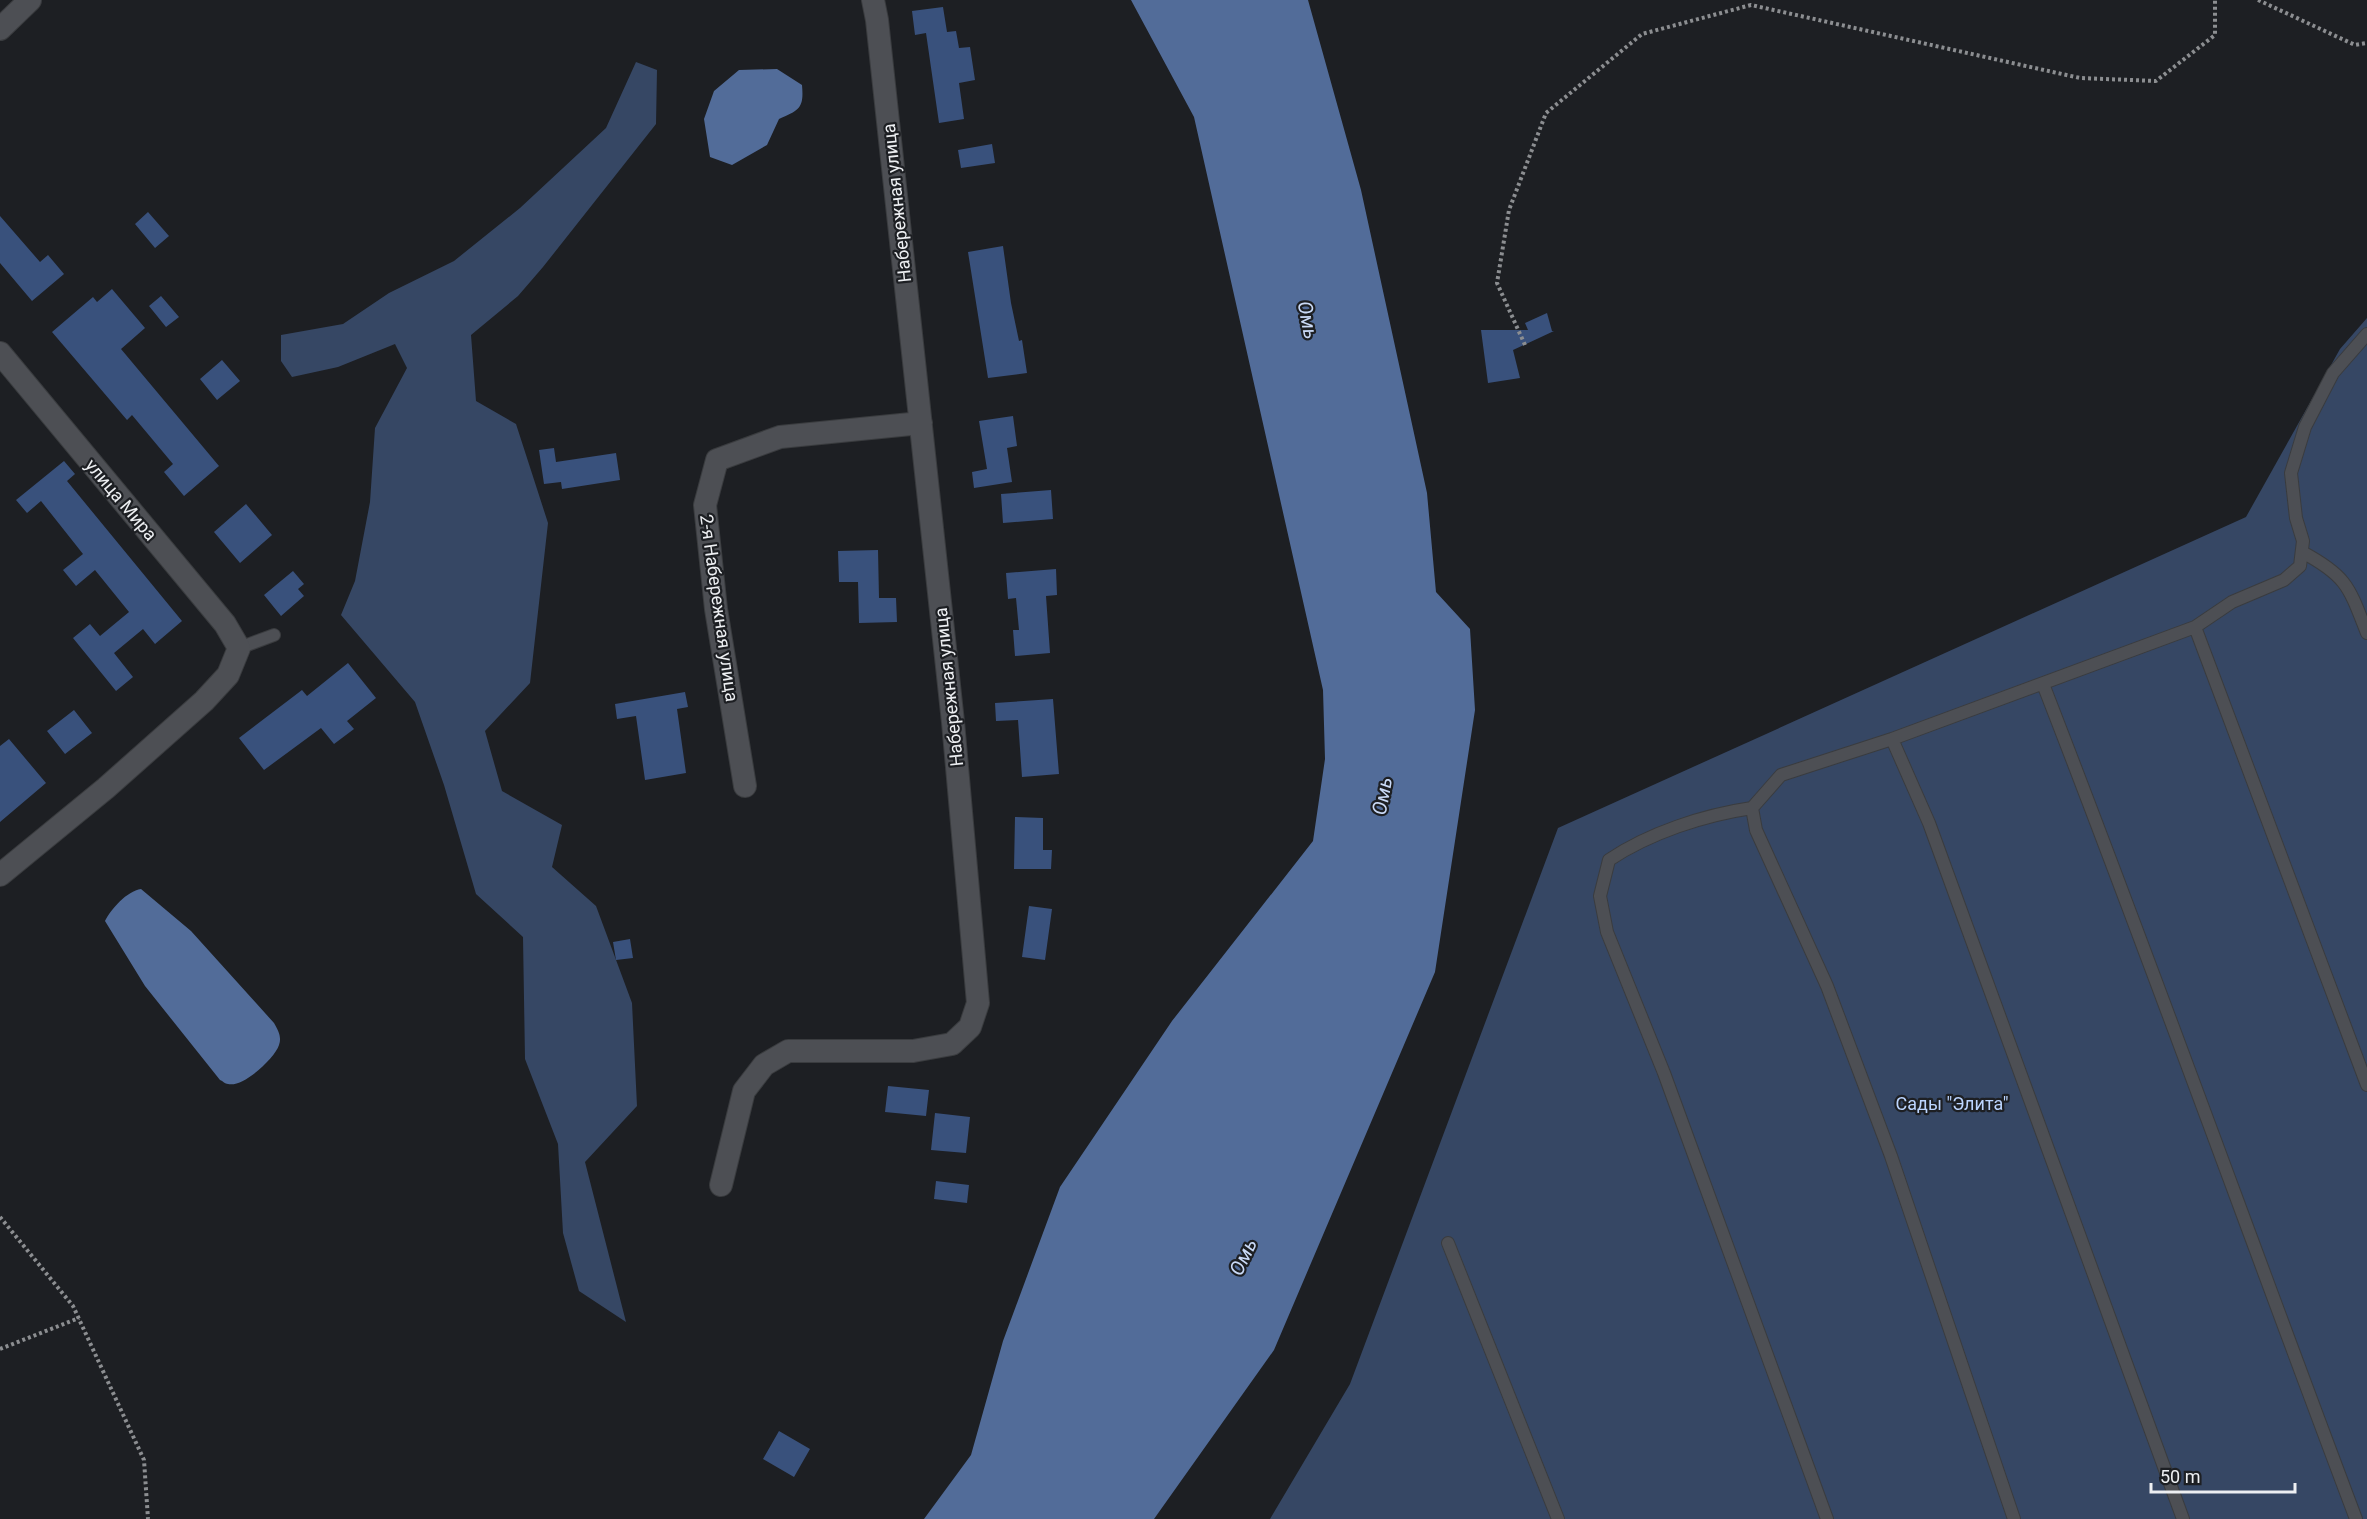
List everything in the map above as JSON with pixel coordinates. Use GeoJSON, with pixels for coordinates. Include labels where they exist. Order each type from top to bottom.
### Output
{"type":"FeatureCollection","features":[{"type":"Feature","properties":{"kind":"street"},"geometry":{"type":"LineString","coordinates":[[0,29],[30,0]]}},
{"type":"Feature","properties":{"kind":"street","name":"Набережная улица"},"geometry":{"type":"LineString","coordinates":[[721,1185],[744,1091],[764,1065],[788,1051],[913,1051],[952,1044],[970,1027],[978,1003],[953,722],[878,20],[873,0]]}},
{"type":"Feature","properties":{"kind":"street","name":"улица Мира"},"geometry":{"type":"LineString","coordinates":[[0,353],[225,624],[239,648]]}},
{"type":"Feature","properties":{"kind":"street","name":"2-я Набережная улица"},"geometry":{"type":"LineString","coordinates":[[745,786],[716,609],[705,506],[717,460],[780,437],[921,423]]}},
{"type":"Feature","properties":{"kind":"street"},"geometry":{"type":"LineString","coordinates":[[0,875],[106,788],[204,701],[228,675],[239,648]]}},
{"type":"Feature","properties":{"kind":"lane"},"geometry":{"type":"LineString","coordinates":[[1827,1519],[1664,1073],[1607,932],[1600,896],[1609,860],[1630,846],[1722,814],[1752,808],[1781,775],[1892,739],[2195,627],[2232,602],[2284,580],[2300,566],[2302,552],[2303,541],[2296,518],[2290,473],[2305,428],[2333,373],[2367,333]]}},
{"type":"Feature","properties":{"kind":"lane"},"geometry":{"type":"LineString","coordinates":[[2302,552],[2325,564],[2349,586],[2367,633]]}},
{"type":"Feature","properties":{"kind":"lane"},"geometry":{"type":"LineString","coordinates":[[2195,627],[2367,1085]]}},
{"type":"Feature","properties":{"kind":"lane"},"geometry":{"type":"LineString","coordinates":[[239,648],[274,635]]}},
{"type":"Feature","properties":{"kind":"lane"},"geometry":{"type":"LineString","coordinates":[[2043,684],[2136,922],[2232,1191],[2356,1519]]}},
{"type":"Feature","properties":{"kind":"lane"},"geometry":{"type":"LineString","coordinates":[[1892,739],[1929,823],[2183,1519]]}},
{"type":"Feature","properties":{"kind":"lane"},"geometry":{"type":"LineString","coordinates":[[1752,808],[1756,830],[1827,986],[1892,1156],[2014,1519]]}},
{"type":"Feature","properties":{"kind":"lane"},"geometry":{"type":"LineString","coordinates":[[1448,1243],[1558,1519]]}},
{"type":"Feature","properties":{"kind":"path"},"geometry":{"type":"LineString","coordinates":[[1525,345],[1497,283],[1509,210],[1546,113],[1642,34],[1751,5],[2080,78],[2156,81],[2215,35],[2215,0]]}},
{"type":"Feature","properties":{"kind":"path"},"geometry":{"type":"LineString","coordinates":[[2258,0],[2355,45],[2367,43]]}},
{"type":"Feature","properties":{"kind":"path"},"geometry":{"type":"LineString","coordinates":[[0,1217],[73,1306],[79,1318],[144,1460],[148,1519]]}},
{"type":"Feature","properties":{"kind":"path"},"geometry":{"type":"LineString","coordinates":[[0,1349],[79,1318]]}},
{"type":"Feature","properties":{"kind":"green space"},"geometry":{"type":"Polygon","coordinates":[[[636,62],[657,70],[656,124],[518,296],[471,335],[476,401],[516,424],[548,523],[530,683],[485,731],[502,791],[562,825],[552,867],[596,906],[632,1003],[637,1106],[585,1162],[626,1322],[579,1291],[563,1233],[558,1144],[525,1059],[523,937],[476,894],[444,785],[415,702],[341,615],[355,581],[370,502],[375,428],[407,368],[395,344],[338,367],[292,377],[281,361],[281,335],[343,324],[389,293],[454,261],[520,208],[606,128],[636,62]]]}},
{"type":"Feature","properties":{"kind":"green space","name":"Сады \"Элита\""},"geometry":{"type":"Polygon","coordinates":[[[2367,318],[2367,1519],[1270,1519],[1350,1384],[1558,828],[2246,517],[2340,349],[2367,318]]]}},
{"type":"Feature","properties":{"kind":"water","name":"Омь"},"geometry":{"type":"Polygon","coordinates":[[[1131,0],[1308,0],[1361,190],[1427,493],[1436,592],[1470,629],[1475,710],[1435,972],[1274,1350],[1154,1519],[924,1519],[971,1455],[1003,1341],[1060,1187],[1172,1021],[1313,841],[1325,759],[1323,690],[1194,117],[1131,0]]]}},
{"type":"Feature","properties":{"kind":"water"},"geometry":{"type":"Polygon","coordinates":[[[777,69],[802,85],[802,99],[799,107],[779,119],[767,145],[732,165],[710,157],[704,119],[714,91],[739,70],[777,69]]]}},
{"type":"Feature","properties":{"kind":"water"},"geometry":{"type":"Polygon","coordinates":[[[141,889],[191,931],[277,1028],[280,1039],[276,1051],[250,1077],[234,1084],[226,1084],[220,1080],[145,986],[105,921],[120,901],[130,893],[141,889]]]}},
{"type":"Feature","properties":{"kind":"building"},"geometry":{"type":"Polygon","coordinates":[[[943,7],[947,32],[956,31],[959,48],[970,47],[975,80],[959,83],[964,119],[939,123],[926,33],[915,35],[912,11],[943,7]]]}},
{"type":"Feature","properties":{"kind":"building"},"geometry":{"type":"Polygon","coordinates":[[[992,144],[995,163],[961,168],[958,150],[992,144]]]}},
{"type":"Feature","properties":{"kind":"building"},"geometry":{"type":"Polygon","coordinates":[[[148,212],[169,236],[155,248],[135,224],[148,212]]]}},
{"type":"Feature","properties":{"kind":"building"},"geometry":{"type":"Polygon","coordinates":[[[0,216],[40,262],[48,255],[64,274],[32,301],[0,263],[0,216]]]}},
{"type":"Feature","properties":{"kind":"building"},"geometry":{"type":"Polygon","coordinates":[[[1003,246],[1011,303],[1019,341],[1022,340],[1027,373],[988,378],[968,252],[1003,246]]]}},
{"type":"Feature","properties":{"kind":"building"},"geometry":{"type":"Polygon","coordinates":[[[112,289],[145,328],[121,349],[219,466],[184,496],[164,472],[173,464],[132,415],[127,420],[52,332],[93,297],[97,302],[112,289]]]}},
{"type":"Feature","properties":{"kind":"building"},"geometry":{"type":"Polygon","coordinates":[[[161,296],[179,317],[166,327],[149,306],[161,296]]]}},
{"type":"Feature","properties":{"kind":"building"},"geometry":{"type":"Polygon","coordinates":[[[1547,313],[1552,331],[1554,331],[1513,350],[1520,378],[1488,383],[1481,330],[1528,330],[1525,323],[1547,313]]]}},
{"type":"Feature","properties":{"kind":"building"},"geometry":{"type":"Polygon","coordinates":[[[222,360],[240,381],[217,400],[200,379],[222,360]]]}},
{"type":"Feature","properties":{"kind":"building"},"geometry":{"type":"Polygon","coordinates":[[[1013,416],[1017,446],[1007,448],[1012,482],[974,488],[972,472],[987,469],[979,421],[1013,416]]]}},
{"type":"Feature","properties":{"kind":"building"},"geometry":{"type":"Polygon","coordinates":[[[554,448],[556,462],[616,453],[620,480],[562,489],[561,482],[544,484],[539,450],[554,448]]]}},
{"type":"Feature","properties":{"kind":"building"},"geometry":{"type":"Polygon","coordinates":[[[64,461],[75,474],[67,481],[182,621],[155,644],[143,629],[114,653],[133,677],[116,691],[73,638],[90,624],[100,636],[129,612],[95,570],[76,586],[63,570],[83,554],[41,501],[27,513],[16,500],[64,461]]]}},
{"type":"Feature","properties":{"kind":"building"},"geometry":{"type":"Polygon","coordinates":[[[1051,490],[1053,519],[1003,523],[1001,494],[1051,490]]]}},
{"type":"Feature","properties":{"kind":"building"},"geometry":{"type":"Polygon","coordinates":[[[246,504],[272,535],[240,563],[214,532],[246,504]]]}},
{"type":"Feature","properties":{"kind":"building"},"geometry":{"type":"Polygon","coordinates":[[[878,550],[879,598],[896,598],[897,622],[859,623],[858,582],[839,582],[838,551],[878,550]]]}},
{"type":"Feature","properties":{"kind":"building"},"geometry":{"type":"Polygon","coordinates":[[[1056,569],[1057,595],[1046,596],[1050,653],[1015,656],[1013,630],[1019,630],[1016,598],[1008,599],[1006,573],[1056,569]]]}},
{"type":"Feature","properties":{"kind":"building"},"geometry":{"type":"Polygon","coordinates":[[[293,571],[304,584],[298,589],[304,596],[281,616],[264,595],[293,571]]]}},
{"type":"Feature","properties":{"kind":"building"},"geometry":{"type":"Polygon","coordinates":[[[348,663],[376,698],[347,721],[354,729],[334,744],[321,728],[264,770],[239,738],[302,690],[307,696],[348,663]]]}},
{"type":"Feature","properties":{"kind":"building"},"geometry":{"type":"Polygon","coordinates":[[[685,692],[688,707],[677,709],[686,773],[645,780],[636,716],[617,719],[615,704],[685,692]]]}},
{"type":"Feature","properties":{"kind":"building"},"geometry":{"type":"Polygon","coordinates":[[[1053,699],[1059,774],[1022,777],[1018,720],[996,721],[995,703],[1053,699]]]}},
{"type":"Feature","properties":{"kind":"building"},"geometry":{"type":"Polygon","coordinates":[[[74,710],[92,733],[65,754],[47,731],[74,710]]]}},
{"type":"Feature","properties":{"kind":"building"},"geometry":{"type":"Polygon","coordinates":[[[9,739],[46,783],[0,822],[0,746],[9,739]]]}},
{"type":"Feature","properties":{"kind":"building"},"geometry":{"type":"Polygon","coordinates":[[[1015,817],[1043,818],[1043,850],[1052,850],[1051,869],[1014,869],[1015,817]]]}},
{"type":"Feature","properties":{"kind":"building"},"geometry":{"type":"Polygon","coordinates":[[[1029,906],[1052,909],[1045,960],[1022,957],[1029,906]]]}},
{"type":"Feature","properties":{"kind":"building"},"geometry":{"type":"Polygon","coordinates":[[[630,939],[633,958],[616,960],[613,942],[630,939]]]}},
{"type":"Feature","properties":{"kind":"building"},"geometry":{"type":"Polygon","coordinates":[[[888,1086],[929,1090],[926,1116],[885,1112],[888,1086]]]}},
{"type":"Feature","properties":{"kind":"building"},"geometry":{"type":"Polygon","coordinates":[[[935,1113],[970,1117],[966,1153],[931,1150],[935,1113]]]}},
{"type":"Feature","properties":{"kind":"building"},"geometry":{"type":"Polygon","coordinates":[[[936,1181],[969,1185],[967,1203],[934,1199],[936,1181]]]}},
{"type":"Feature","properties":{"kind":"building"},"geometry":{"type":"Polygon","coordinates":[[[779,1431],[810,1449],[794,1477],[763,1459],[779,1431]]]}}]}
